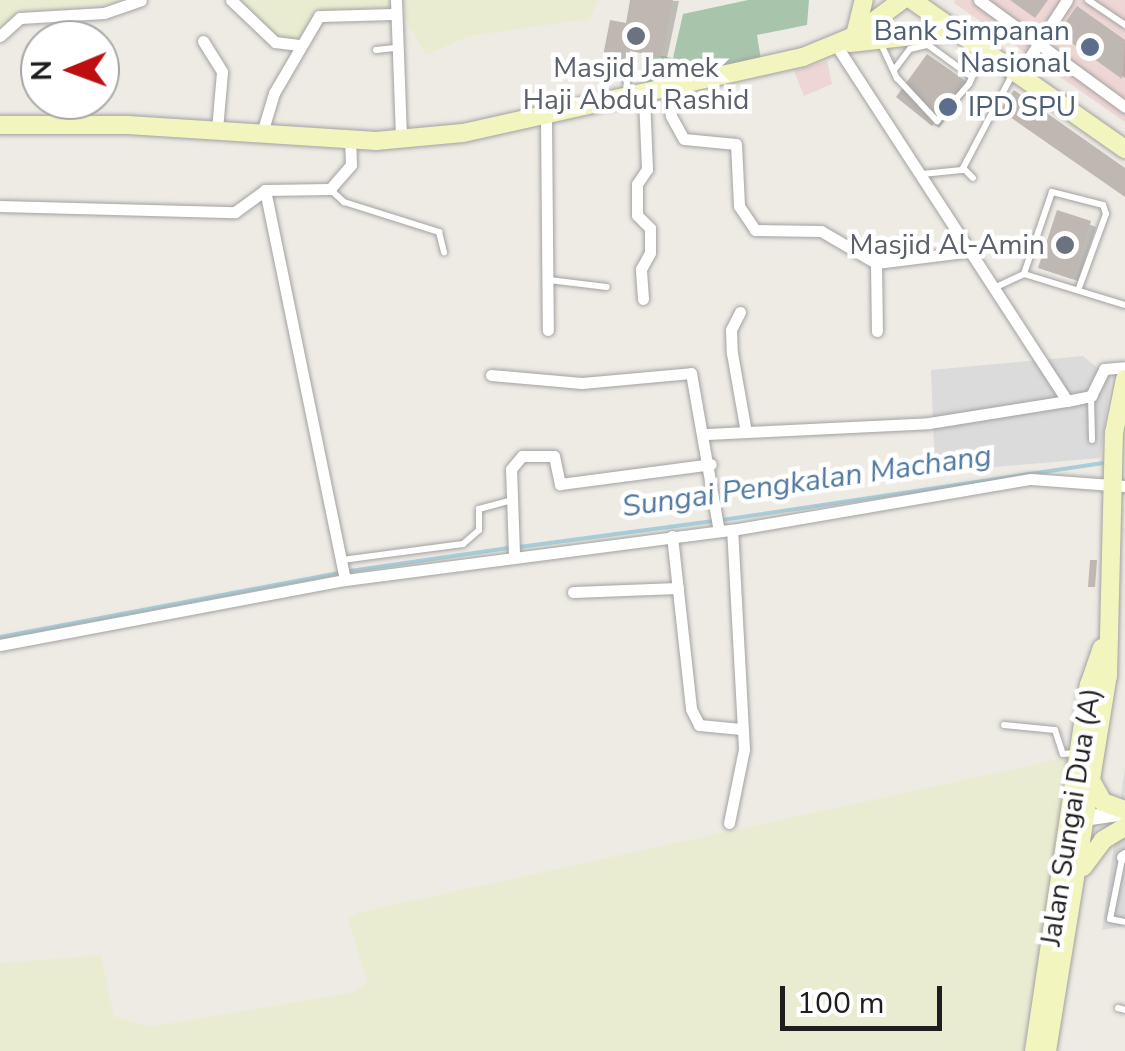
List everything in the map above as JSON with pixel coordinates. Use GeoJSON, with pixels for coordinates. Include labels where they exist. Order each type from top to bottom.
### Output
{"type":"FeatureCollection","features":[{"type":"Feature","properties":{"kind":"main road"},"geometry":{"type":"LineString","coordinates":[[854,36],[864,0]]}},
{"type":"Feature","properties":{"kind":"main road"},"geometry":{"type":"LineString","coordinates":[[836,45],[902,0]]}},
{"type":"Feature","properties":{"kind":"main road"},"geometry":{"type":"LineString","coordinates":[[912,0],[1125,148]]}},
{"type":"Feature","properties":{"kind":"main road"},"geometry":{"type":"LineString","coordinates":[[0,125],[217,129],[350,140],[402,139],[546,119],[836,45],[958,31]]}},
{"type":"Feature","properties":{"kind":"main road","name":"Jalan Sungai Dua (A)"},"geometry":{"type":"LineString","coordinates":[[1047,1051],[1076,882],[1082,752],[1090,684],[1104,643],[1125,379]]}},
{"type":"Feature","properties":{"kind":"main road","name":"Jalan Sungai Dua (A)"},"geometry":{"type":"LineString","coordinates":[[1034,1051],[1078,826],[1093,784],[1117,674],[1104,643]]}},
{"type":"Feature","properties":{"kind":"main road"},"geometry":{"type":"LineString","coordinates":[[1093,784],[1103,802],[1125,811]]}},
{"type":"Feature","properties":{"kind":"main road"},"geometry":{"type":"LineString","coordinates":[[1076,882],[1094,849],[1125,827]]}},
{"type":"Feature","properties":{"kind":"street"},"geometry":{"type":"LineString","coordinates":[[0,36],[20,18],[104,12],[141,0]]}},
{"type":"Feature","properties":{"kind":"street"},"geometry":{"type":"LineString","coordinates":[[232,0],[275,42],[299,46]]}},
{"type":"Feature","properties":{"kind":"street"},"geometry":{"type":"LineString","coordinates":[[396,0],[395,48],[402,139]]}},
{"type":"Feature","properties":{"kind":"street"},"geometry":{"type":"LineString","coordinates":[[979,0],[1124,105]]}},
{"type":"Feature","properties":{"kind":"street"},"geometry":{"type":"LineString","coordinates":[[1018,71],[1067,0]]}},
{"type":"Feature","properties":{"kind":"street"},"geometry":{"type":"LineString","coordinates":[[262,133],[299,46],[325,13],[396,14]]}},
{"type":"Feature","properties":{"kind":"street"},"geometry":{"type":"LineString","coordinates":[[203,42],[222,72],[217,129]]}},
{"type":"Feature","properties":{"kind":"street"},"geometry":{"type":"LineString","coordinates":[[836,45],[966,252],[1067,401]]}},
{"type":"Feature","properties":{"kind":"street"},"geometry":{"type":"LineString","coordinates":[[668,90],[671,116],[684,138],[736,144],[739,206],[749,226],[821,232],[876,263],[966,252]]}},
{"type":"Feature","properties":{"kind":"street"},"geometry":{"type":"LineString","coordinates":[[637,98],[647,169],[637,184],[637,214],[652,228],[643,299]]}},
{"type":"Feature","properties":{"kind":"street"},"geometry":{"type":"LineString","coordinates":[[546,119],[548,330]]}},
{"type":"Feature","properties":{"kind":"street"},"geometry":{"type":"LineString","coordinates":[[0,206],[243,210],[265,190],[330,189],[356,168],[350,140]]}},
{"type":"Feature","properties":{"kind":"street"},"geometry":{"type":"LineString","coordinates":[[265,190],[345,580]]}},
{"type":"Feature","properties":{"kind":"street"},"geometry":{"type":"LineString","coordinates":[[876,263],[877,332]]}},
{"type":"Feature","properties":{"kind":"street"},"geometry":{"type":"LineString","coordinates":[[740,312],[731,330],[732,352],[746,432]]}},
{"type":"Feature","properties":{"kind":"street"},"geometry":{"type":"LineString","coordinates":[[707,434],[929,422],[1067,401],[1091,396],[1104,368],[1125,367]]}},
{"type":"Feature","properties":{"kind":"street"},"geometry":{"type":"LineString","coordinates":[[491,376],[582,383],[683,370],[696,384],[724,530],[744,749],[728,823]]}},
{"type":"Feature","properties":{"kind":"street"},"geometry":{"type":"LineString","coordinates":[[514,554],[511,469],[522,456],[554,456],[560,484],[711,464]]}},
{"type":"Feature","properties":{"kind":"street"},"geometry":{"type":"LineString","coordinates":[[0,645],[345,580],[514,554],[724,530],[1031,479],[1118,485]]}},
{"type":"Feature","properties":{"kind":"street"},"geometry":{"type":"LineString","coordinates":[[672,536],[690,710],[699,725],[741,730]]}},
{"type":"Feature","properties":{"kind":"street"},"geometry":{"type":"LineString","coordinates":[[574,592],[678,588]]}},
{"type":"Feature","properties":{"kind":"street"},"geometry":{"type":"LineString","coordinates":[[1078,826],[1125,811]]}},
{"type":"Feature","properties":{"kind":"street"},"geometry":{"type":"LineString","coordinates":[[1078,826],[1125,827]]}},
{"type":"Feature","properties":{"kind":"lane"},"geometry":{"type":"LineString","coordinates":[[1088,0],[1125,24]]}},
{"type":"Feature","properties":{"kind":"lane"},"geometry":{"type":"LineString","coordinates":[[879,39],[894,70],[937,121],[969,84],[969,74],[986,50]]}},
{"type":"Feature","properties":{"kind":"lane"},"geometry":{"type":"LineString","coordinates":[[894,70],[910,49],[928,44],[969,74]]}},
{"type":"Feature","properties":{"kind":"lane"},"geometry":{"type":"LineString","coordinates":[[376,50],[395,48]]}},
{"type":"Feature","properties":{"kind":"lane"},"geometry":{"type":"LineString","coordinates":[[622,65],[637,98]]}},
{"type":"Feature","properties":{"kind":"lane"},"geometry":{"type":"LineString","coordinates":[[963,168],[1018,71]]}},
{"type":"Feature","properties":{"kind":"lane"},"geometry":{"type":"LineString","coordinates":[[920,175],[963,168]]}},
{"type":"Feature","properties":{"kind":"lane"},"geometry":{"type":"LineString","coordinates":[[963,168],[973,178]]}},
{"type":"Feature","properties":{"kind":"lane"},"geometry":{"type":"LineString","coordinates":[[330,189],[344,202],[439,232],[444,252]]}},
{"type":"Feature","properties":{"kind":"lane"},"geometry":{"type":"LineString","coordinates":[[1024,274],[1044,202],[1052,192],[1067,193],[1103,205],[1106,214],[1080,288]]}},
{"type":"Feature","properties":{"kind":"lane"},"geometry":{"type":"LineString","coordinates":[[991,290],[1024,274],[1080,288],[1125,305]]}},
{"type":"Feature","properties":{"kind":"lane"},"geometry":{"type":"LineString","coordinates":[[548,280],[607,288]]}},
{"type":"Feature","properties":{"kind":"lane"},"geometry":{"type":"LineString","coordinates":[[1091,396],[1092,440]]}},
{"type":"Feature","properties":{"kind":"lane"},"geometry":{"type":"LineString","coordinates":[[341,560],[463,544],[479,530],[479,509],[512,500]]}},
{"type":"Feature","properties":{"kind":"lane"},"geometry":{"type":"LineString","coordinates":[[1004,724],[1055,730],[1063,754],[1082,752]]}},
{"type":"Feature","properties":{"kind":"lane"},"geometry":{"type":"LineString","coordinates":[[1124,856],[1110,919],[1125,922]]}},
{"type":"Feature","properties":{"kind":"shaded area"},"geometry":{"type":"Polygon","coordinates":[[[1125,0],[1125,122],[954,3],[1125,0]]]}},
{"type":"Feature","properties":{"kind":"shaded area"},"geometry":{"type":"Polygon","coordinates":[[[827,61],[832,84],[804,96],[794,71],[827,61]]]}},
{"type":"Feature","properties":{"kind":"shaded area"},"geometry":{"type":"Polygon","coordinates":[[[1083,356],[1111,379],[1100,458],[935,472],[931,370],[1083,356]]]}},
{"type":"Feature","properties":{"kind":"shaded area"},"geometry":{"type":"Polygon","coordinates":[[[1125,767],[1125,926],[1102,930],[1125,767]]]}},
{"type":"Feature","properties":{"kind":"green space"},"geometry":{"type":"Polygon","coordinates":[[[0,0],[137,0],[23,13],[0,30],[0,0]]]}},
{"type":"Feature","properties":{"kind":"green space"},"geometry":{"type":"Polygon","coordinates":[[[239,0],[389,0],[390,12],[328,11],[298,41],[277,40],[239,0]]]}},
{"type":"Feature","properties":{"kind":"green space"},"geometry":{"type":"Polygon","coordinates":[[[402,0],[599,0],[590,19],[469,36],[426,55],[403,16],[402,0]]]}},
{"type":"Feature","properties":{"kind":"green space"},"geometry":{"type":"Polygon","coordinates":[[[748,0],[809,0],[807,25],[757,35],[761,60],[647,88],[642,53],[673,58],[683,14],[748,0]]]}},
{"type":"Feature","properties":{"kind":"green space"},"geometry":{"type":"Polygon","coordinates":[[[1068,757],[1023,1051],[0,1051],[0,963],[101,955],[114,1016],[149,1027],[355,992],[367,981],[348,919],[356,913],[1068,757]]]}},
{"type":"Feature","properties":{"kind":"building","name":"Masjid Jamek Haji Abdul Rashid"},"geometry":{"type":"Polygon","coordinates":[[[630,0],[673,0],[661,57],[624,49],[622,60],[603,56],[610,20],[626,23],[630,0]]]}},
{"type":"Feature","properties":{"kind":"building"},"geometry":{"type":"Polygon","coordinates":[[[1010,0],[1048,0],[1035,18],[1010,0]]]}},
{"type":"Feature","properties":{"kind":"building"},"geometry":{"type":"Polygon","coordinates":[[[1077,6],[1125,40],[1122,79],[1058,33],[1077,6]]]}},
{"type":"Feature","properties":{"kind":"building"},"geometry":{"type":"Polygon","coordinates":[[[927,54],[967,82],[932,126],[896,97],[927,54]]]}},
{"type":"Feature","properties":{"kind":"building"},"geometry":{"type":"Polygon","coordinates":[[[1014,90],[1125,168],[1125,197],[1000,110],[1014,90]]]}},
{"type":"Feature","properties":{"kind":"building","name":"Masjid Al-Amin"},"geometry":{"type":"Polygon","coordinates":[[[1057,210],[1091,221],[1072,279],[1038,268],[1057,210]]]}},
{"type":"Feature","properties":{"kind":"building"},"geometry":{"type":"Polygon","coordinates":[[[1090,560],[1097,560],[1095,587],[1088,587],[1090,560]]]}},
{"type":"Feature","properties":{"kind":"waterway","name":"Sungai Pengkalan Machang"},"geometry":{"type":"LineString","coordinates":[[722,520],[1102,463]]}},
{"type":"Feature","properties":{"kind":"waterway","name":"Sungai Pengkalan Machang"},"geometry":{"type":"LineString","coordinates":[[519,547],[713,521]]}},
{"type":"Feature","properties":{"kind":"waterway","name":"Sungai Pengkalan Machang"},"geometry":{"type":"LineString","coordinates":[[350,571],[508,548]]}},
{"type":"Feature","properties":{"kind":"waterway","name":"Sungai Pengkalan Machang"},"geometry":{"type":"LineString","coordinates":[[0,637],[339,573]]}},
{"type":"Feature","properties":{"kind":"place","name":"Masjid Jamek Haji Abdul Rashid"},"geometry":{"type":"Point","coordinates":[636,36]}},
{"type":"Feature","properties":{"kind":"place","name":"Bank Simpanan Nasional"},"geometry":{"type":"Point","coordinates":[1090,47]}},
{"type":"Feature","properties":{"kind":"place","name":"IPD SPU"},"geometry":{"type":"Point","coordinates":[948,107]}},
{"type":"Feature","properties":{"kind":"place","name":"Masjid Al-Amin"},"geometry":{"type":"Point","coordinates":[1065,245]}}]}
